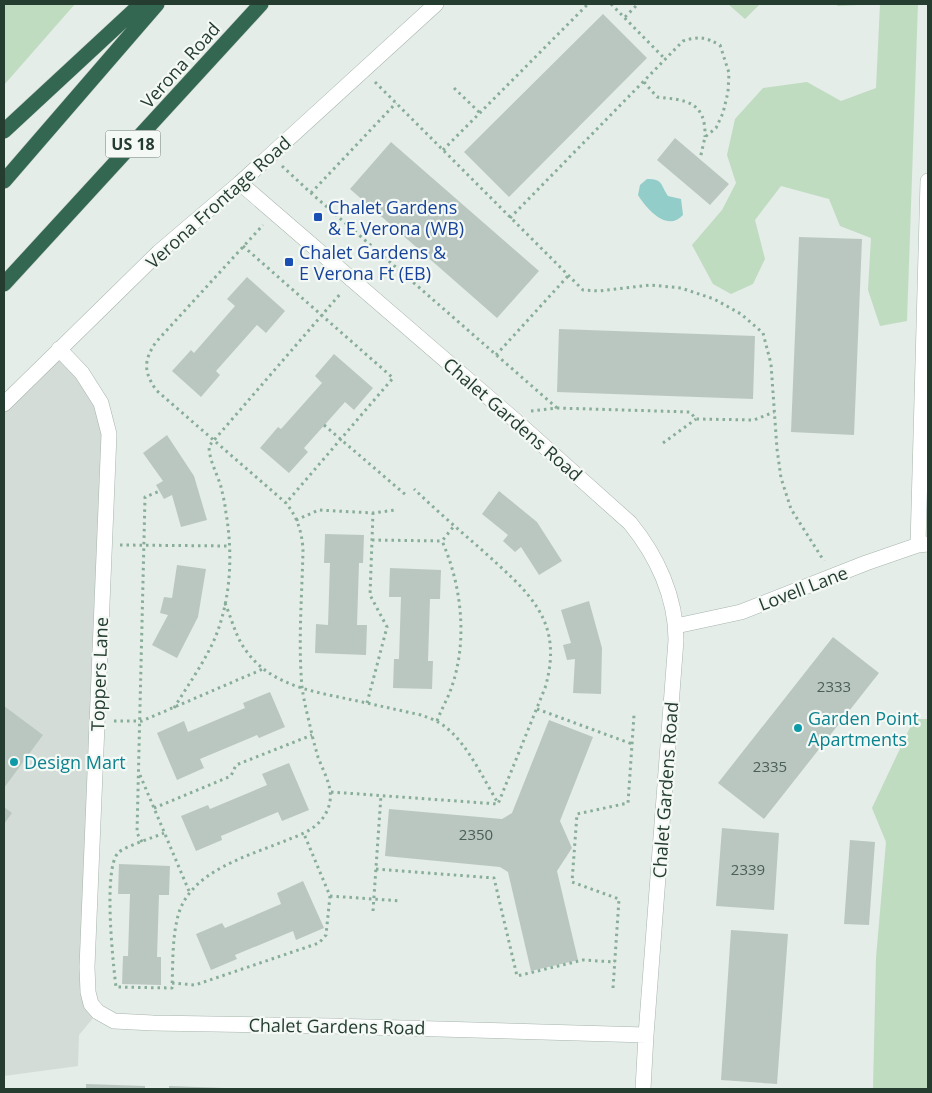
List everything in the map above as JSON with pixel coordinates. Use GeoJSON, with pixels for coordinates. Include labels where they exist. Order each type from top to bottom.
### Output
{"type":"FeatureCollection","features":[{"type":"Feature","properties":{"kind":"highway"},"geometry":{"type":"LineString","coordinates":[[4,131],[141,4]]}},
{"type":"Feature","properties":{"kind":"highway"},"geometry":{"type":"LineString","coordinates":[[4,181],[157,4]]}},
{"type":"Feature","properties":{"kind":"highway","name":"Verona Road"},"geometry":{"type":"LineString","coordinates":[[4,284],[262,4]]}},
{"type":"Feature","properties":{"kind":"highway"},"geometry":{"type":"LineString","coordinates":[[4,291],[28,259]]}},
{"type":"Feature","properties":{"kind":"street","name":"Verona Frontage Road"},"geometry":{"type":"LineString","coordinates":[[4,404],[159,252],[240,183],[436,4]]}},
{"type":"Feature","properties":{"kind":"street"},"geometry":{"type":"LineString","coordinates":[[923,545],[928,181]]}},
{"type":"Feature","properties":{"kind":"street","name":"Chalet Gardens Road"},"geometry":{"type":"LineString","coordinates":[[98,1012],[114,1021],[153,1023],[646,1035],[676,626],[665,580],[644,540],[630,523],[517,422],[240,183]]}},
{"type":"Feature","properties":{"kind":"street","name":"Toppers Lane"},"geometry":{"type":"LineString","coordinates":[[60,349],[82,373],[101,403],[110,434],[87,966],[88,992],[91,1004],[98,1012]]}},
{"type":"Feature","properties":{"kind":"street","name":"Lovell Lane"},"geometry":{"type":"LineString","coordinates":[[676,626],[741,612],[833,576],[923,545]]}},
{"type":"Feature","properties":{"kind":"street"},"geometry":{"type":"LineString","coordinates":[[643,1089],[646,1035]]}},
{"type":"Feature","properties":{"kind":"path"},"geometry":{"type":"LineString","coordinates":[[443,150],[588,4]]}},
{"type":"Feature","properties":{"kind":"path"},"geometry":{"type":"LineString","coordinates":[[611,4],[666,60]]}},
{"type":"Feature","properties":{"kind":"path"},"geometry":{"type":"LineString","coordinates":[[625,18],[638,4]]}},
{"type":"Feature","properties":{"kind":"path"},"geometry":{"type":"LineString","coordinates":[[510,218],[683,42],[696,37],[708,39],[720,45],[729,73],[728,92],[723,113],[716,128],[704,137]]}},
{"type":"Feature","properties":{"kind":"path"},"geometry":{"type":"LineString","coordinates":[[364,70],[583,290],[599,291],[651,285],[681,288],[714,299],[741,314],[763,333],[771,364],[781,478],[792,509],[833,576]]}},
{"type":"Feature","properties":{"kind":"path"},"geometry":{"type":"LineString","coordinates":[[644,82],[657,97],[686,101],[694,105],[705,128],[700,159]]}},
{"type":"Feature","properties":{"kind":"path"},"geometry":{"type":"LineString","coordinates":[[454,88],[480,113]]}},
{"type":"Feature","properties":{"kind":"path"},"geometry":{"type":"LineString","coordinates":[[311,193],[396,103]]}},
{"type":"Feature","properties":{"kind":"path"},"geometry":{"type":"LineString","coordinates":[[271,155],[311,193],[557,408]]}},
{"type":"Feature","properties":{"kind":"path"},"geometry":{"type":"LineString","coordinates":[[164,833],[119,851],[112,861],[110,924],[116,987],[172,988],[177,920],[183,901],[195,885],[210,874],[230,864],[304,834],[317,825],[327,812],[331,792],[312,735],[302,689],[300,656],[302,534],[286,504],[156,390],[149,380],[146,367],[148,354],[274,212]]}},
{"type":"Feature","properties":{"kind":"path"},"geometry":{"type":"LineString","coordinates":[[243,246],[393,378],[286,504]]}},
{"type":"Feature","properties":{"kind":"path"},"geometry":{"type":"LineString","coordinates":[[496,355],[568,276]]}},
{"type":"Feature","properties":{"kind":"path"},"geometry":{"type":"LineString","coordinates":[[174,708],[204,661],[215,637],[225,604],[230,571],[227,514],[221,488],[209,455],[209,446],[352,280]]}},
{"type":"Feature","properties":{"kind":"path"},"geometry":{"type":"LineString","coordinates":[[517,422],[527,412],[557,408],[690,412],[696,419]]}},
{"type":"Feature","properties":{"kind":"path"},"geometry":{"type":"LineString","coordinates":[[663,443],[696,419],[754,420],[774,412]]}},
{"type":"Feature","properties":{"kind":"path"},"geometry":{"type":"LineString","coordinates":[[324,425],[408,496]]}},
{"type":"Feature","properties":{"kind":"path"},"geometry":{"type":"LineString","coordinates":[[414,489],[520,584],[535,603],[546,623],[551,647],[551,670],[498,804]]}},
{"type":"Feature","properties":{"kind":"path"},"geometry":{"type":"LineString","coordinates":[[142,842],[137,833],[145,497],[160,491]]}},
{"type":"Feature","properties":{"kind":"path"},"geometry":{"type":"LineString","coordinates":[[296,520],[319,510],[373,513],[395,510]]}},
{"type":"Feature","properties":{"kind":"path"},"geometry":{"type":"LineString","coordinates":[[366,703],[387,627],[370,595],[373,513]]}},
{"type":"Feature","properties":{"kind":"path"},"geometry":{"type":"LineString","coordinates":[[442,541],[454,526]]}},
{"type":"Feature","properties":{"kind":"path"},"geometry":{"type":"LineString","coordinates":[[372,540],[442,541]]}},
{"type":"Feature","properties":{"kind":"path"},"geometry":{"type":"LineString","coordinates":[[437,721],[451,687],[458,658],[461,624],[458,595],[450,560],[442,541]]}},
{"type":"Feature","properties":{"kind":"path"},"geometry":{"type":"LineString","coordinates":[[105,545],[230,546]]}},
{"type":"Feature","properties":{"kind":"path"},"geometry":{"type":"LineString","coordinates":[[225,604],[235,632],[247,653],[263,669],[280,680],[302,689],[420,715],[437,721],[448,729],[463,746],[498,804]]}},
{"type":"Feature","properties":{"kind":"path"},"geometry":{"type":"LineString","coordinates":[[97,720],[140,721],[263,669]]}},
{"type":"Feature","properties":{"kind":"path"},"geometry":{"type":"LineString","coordinates":[[537,709],[632,744]]}},
{"type":"Feature","properties":{"kind":"path"},"geometry":{"type":"LineString","coordinates":[[613,988],[619,899],[572,882],[577,814],[628,803],[634,715]]}},
{"type":"Feature","properties":{"kind":"path"},"geometry":{"type":"LineString","coordinates":[[154,808],[231,776],[236,766],[312,735]]}},
{"type":"Feature","properties":{"kind":"path"},"geometry":{"type":"LineString","coordinates":[[139,773],[190,892]]}},
{"type":"Feature","properties":{"kind":"path"},"geometry":{"type":"LineString","coordinates":[[331,792],[498,804]]}},
{"type":"Feature","properties":{"kind":"path"},"geometry":{"type":"LineString","coordinates":[[373,911],[381,795]]}},
{"type":"Feature","properties":{"kind":"path"},"geometry":{"type":"LineString","coordinates":[[172,983],[195,985],[319,942],[326,935],[330,896],[304,834]]}},
{"type":"Feature","properties":{"kind":"path"},"geometry":{"type":"LineString","coordinates":[[376,869],[494,878],[517,976],[583,960],[615,962]]}},
{"type":"Feature","properties":{"kind":"path"},"geometry":{"type":"LineString","coordinates":[[330,896],[401,901]]}},
{"type":"Feature","properties":{"kind":"shaded area"},"geometry":{"type":"Polygon","coordinates":[[[59,349],[82,373],[109,434],[87,967],[98,1012],[79,1035],[78,1066],[4,1076],[4,404],[59,349]]]}},
{"type":"Feature","properties":{"kind":"green space"},"geometry":{"type":"Polygon","coordinates":[[[4,4],[75,4],[4,85],[4,4]]]}},
{"type":"Feature","properties":{"kind":"green space"},"geometry":{"type":"Polygon","coordinates":[[[728,4],[760,4],[745,19],[728,4]]]}},
{"type":"Feature","properties":{"kind":"green space"},"geometry":{"type":"Polygon","coordinates":[[[835,4],[880,4],[838,6],[835,4]]]}},
{"type":"Feature","properties":{"kind":"green space"},"geometry":{"type":"Polygon","coordinates":[[[880,4],[918,4],[907,321],[880,326],[868,290],[871,238],[840,226],[829,199],[781,186],[755,220],[765,259],[753,284],[731,294],[713,284],[692,245],[722,210],[736,183],[727,155],[735,119],[763,88],[807,82],[841,101],[876,88],[880,4]]]}},
{"type":"Feature","properties":{"kind":"green space"},"geometry":{"type":"Polygon","coordinates":[[[914,719],[928,719],[928,1089],[873,1089],[876,958],[886,842],[872,808],[914,719]]]}},
{"type":"Feature","properties":{"kind":"water"},"geometry":{"type":"Polygon","coordinates":[[[647,179],[659,181],[668,196],[681,199],[683,215],[677,220],[664,220],[646,206],[638,195],[640,185],[647,179]]]}},
{"type":"Feature","properties":{"kind":"building"},"geometry":{"type":"Polygon","coordinates":[[[603,14],[647,58],[509,197],[464,152],[603,14]]]}},
{"type":"Feature","properties":{"kind":"building"},"geometry":{"type":"Polygon","coordinates":[[[675,138],[729,184],[710,205],[657,160],[675,138]]]}},
{"type":"Feature","properties":{"kind":"building"},"geometry":{"type":"Polygon","coordinates":[[[391,142],[539,271],[497,318],[350,189],[391,142]]]}},
{"type":"Feature","properties":{"kind":"building"},"geometry":{"type":"Polygon","coordinates":[[[799,237],[862,239],[854,435],[791,432],[799,237]]]}},
{"type":"Feature","properties":{"kind":"building"},"geometry":{"type":"Polygon","coordinates":[[[247,277],[285,311],[266,333],[257,325],[216,371],[220,375],[201,397],[172,371],[191,350],[194,353],[235,306],[227,299],[247,277]]]}},
{"type":"Feature","properties":{"kind":"building"},"geometry":{"type":"Polygon","coordinates":[[[559,329],[755,336],[753,399],[557,392],[559,329]]]}},
{"type":"Feature","properties":{"kind":"building"},"geometry":{"type":"Polygon","coordinates":[[[334,354],[373,388],[354,410],[345,402],[304,448],[308,452],[289,473],[260,448],[278,427],[281,429],[322,383],[315,376],[334,354]]]}},
{"type":"Feature","properties":{"kind":"building"},"geometry":{"type":"Polygon","coordinates":[[[167,435],[194,476],[207,520],[181,527],[172,495],[164,499],[156,485],[163,481],[143,453],[167,435]]]}},
{"type":"Feature","properties":{"kind":"building"},"geometry":{"type":"Polygon","coordinates":[[[499,491],[537,522],[562,561],[539,575],[521,547],[515,552],[503,541],[508,535],[482,514],[499,491]]]}},
{"type":"Feature","properties":{"kind":"building"},"geometry":{"type":"Polygon","coordinates":[[[325,534],[364,535],[363,563],[359,563],[357,625],[367,625],[366,655],[315,653],[316,624],[328,625],[330,563],[324,563],[325,534]]]}},
{"type":"Feature","properties":{"kind":"building"},"geometry":{"type":"Polygon","coordinates":[[[177,565],[206,569],[198,617],[177,658],[152,645],[168,615],[160,613],[164,597],[172,598],[177,565]]]}},
{"type":"Feature","properties":{"kind":"building"},"geometry":{"type":"Polygon","coordinates":[[[390,568],[441,570],[440,599],[430,599],[428,661],[433,661],[432,689],[393,688],[394,659],[399,659],[401,597],[389,597],[390,568]]]}},
{"type":"Feature","properties":{"kind":"building"},"geometry":{"type":"Polygon","coordinates":[[[589,601],[602,648],[601,694],[573,693],[575,659],[567,660],[563,645],[571,643],[561,610],[589,601]]]}},
{"type":"Feature","properties":{"kind":"building","name":"Garden Point Apartments"},"geometry":{"type":"Polygon","coordinates":[[[833,637],[879,673],[764,819],[718,783],[833,637]]]}},
{"type":"Feature","properties":{"kind":"building"},"geometry":{"type":"Polygon","coordinates":[[[270,692],[285,727],[259,738],[257,735],[200,759],[204,768],[177,780],[157,733],[184,721],[188,732],[245,708],[243,703],[270,692]]]}},
{"type":"Feature","properties":{"kind":"building","name":"Design Mart"},"geometry":{"type":"Polygon","coordinates":[[[4,706],[43,735],[4,788],[4,706]]]}},
{"type":"Feature","properties":{"kind":"building"},"geometry":{"type":"Polygon","coordinates":[[[549,720],[593,737],[560,821],[572,848],[557,871],[578,960],[531,971],[508,872],[500,867],[385,856],[389,809],[502,819],[512,813],[549,720]]]}},
{"type":"Feature","properties":{"kind":"building"},"geometry":{"type":"Polygon","coordinates":[[[289,763],[309,810],[282,821],[278,812],[221,836],[222,840],[196,851],[181,816],[208,805],[210,809],[267,785],[262,774],[289,763]]]}},
{"type":"Feature","properties":{"kind":"building","name":"Design Mart"},"geometry":{"type":"Polygon","coordinates":[[[4,807],[12,813],[4,824],[4,807]]]}},
{"type":"Feature","properties":{"kind":"building"},"geometry":{"type":"Polygon","coordinates":[[[722,828],[779,833],[774,910],[716,906],[722,828]]]}},
{"type":"Feature","properties":{"kind":"building"},"geometry":{"type":"Polygon","coordinates":[[[850,840],[875,842],[869,925],[844,924],[850,840]]]}},
{"type":"Feature","properties":{"kind":"building"},"geometry":{"type":"Polygon","coordinates":[[[119,864],[170,866],[169,895],[159,895],[157,957],[161,957],[161,985],[122,984],[123,956],[128,956],[130,894],[118,894],[119,864]]]}},
{"type":"Feature","properties":{"kind":"building"},"geometry":{"type":"Polygon","coordinates":[[[303,881],[324,928],[296,940],[293,931],[235,955],[237,959],[211,970],[196,934],[222,923],[225,928],[281,904],[277,893],[303,881]]]}},
{"type":"Feature","properties":{"kind":"building"},"geometry":{"type":"Polygon","coordinates":[[[731,930],[788,934],[777,1084],[721,1080],[731,930]]]}},
{"type":"Feature","properties":{"kind":"building"},"geometry":{"type":"Polygon","coordinates":[[[86,1084],[145,1086],[145,1089],[86,1089],[86,1084]]]}},
{"type":"Feature","properties":{"kind":"building"},"geometry":{"type":"Polygon","coordinates":[[[169,1086],[224,1088],[224,1089],[169,1089],[169,1086]]]}},
{"type":"Feature","properties":{"kind":"place","name":"Chalet Gardens & E Verona (WB)"},"geometry":{"type":"Point","coordinates":[318,217]}},
{"type":"Feature","properties":{"kind":"place","name":"Chalet Gardens & E Verona Ft (EB)"},"geometry":{"type":"Point","coordinates":[289,262]}},
{"type":"Feature","properties":{"kind":"place","name":"Garden Point Apartments"},"geometry":{"type":"Point","coordinates":[798,728]}},
{"type":"Feature","properties":{"kind":"place","name":"Design Mart"},"geometry":{"type":"Point","coordinates":[14,762]}}]}
